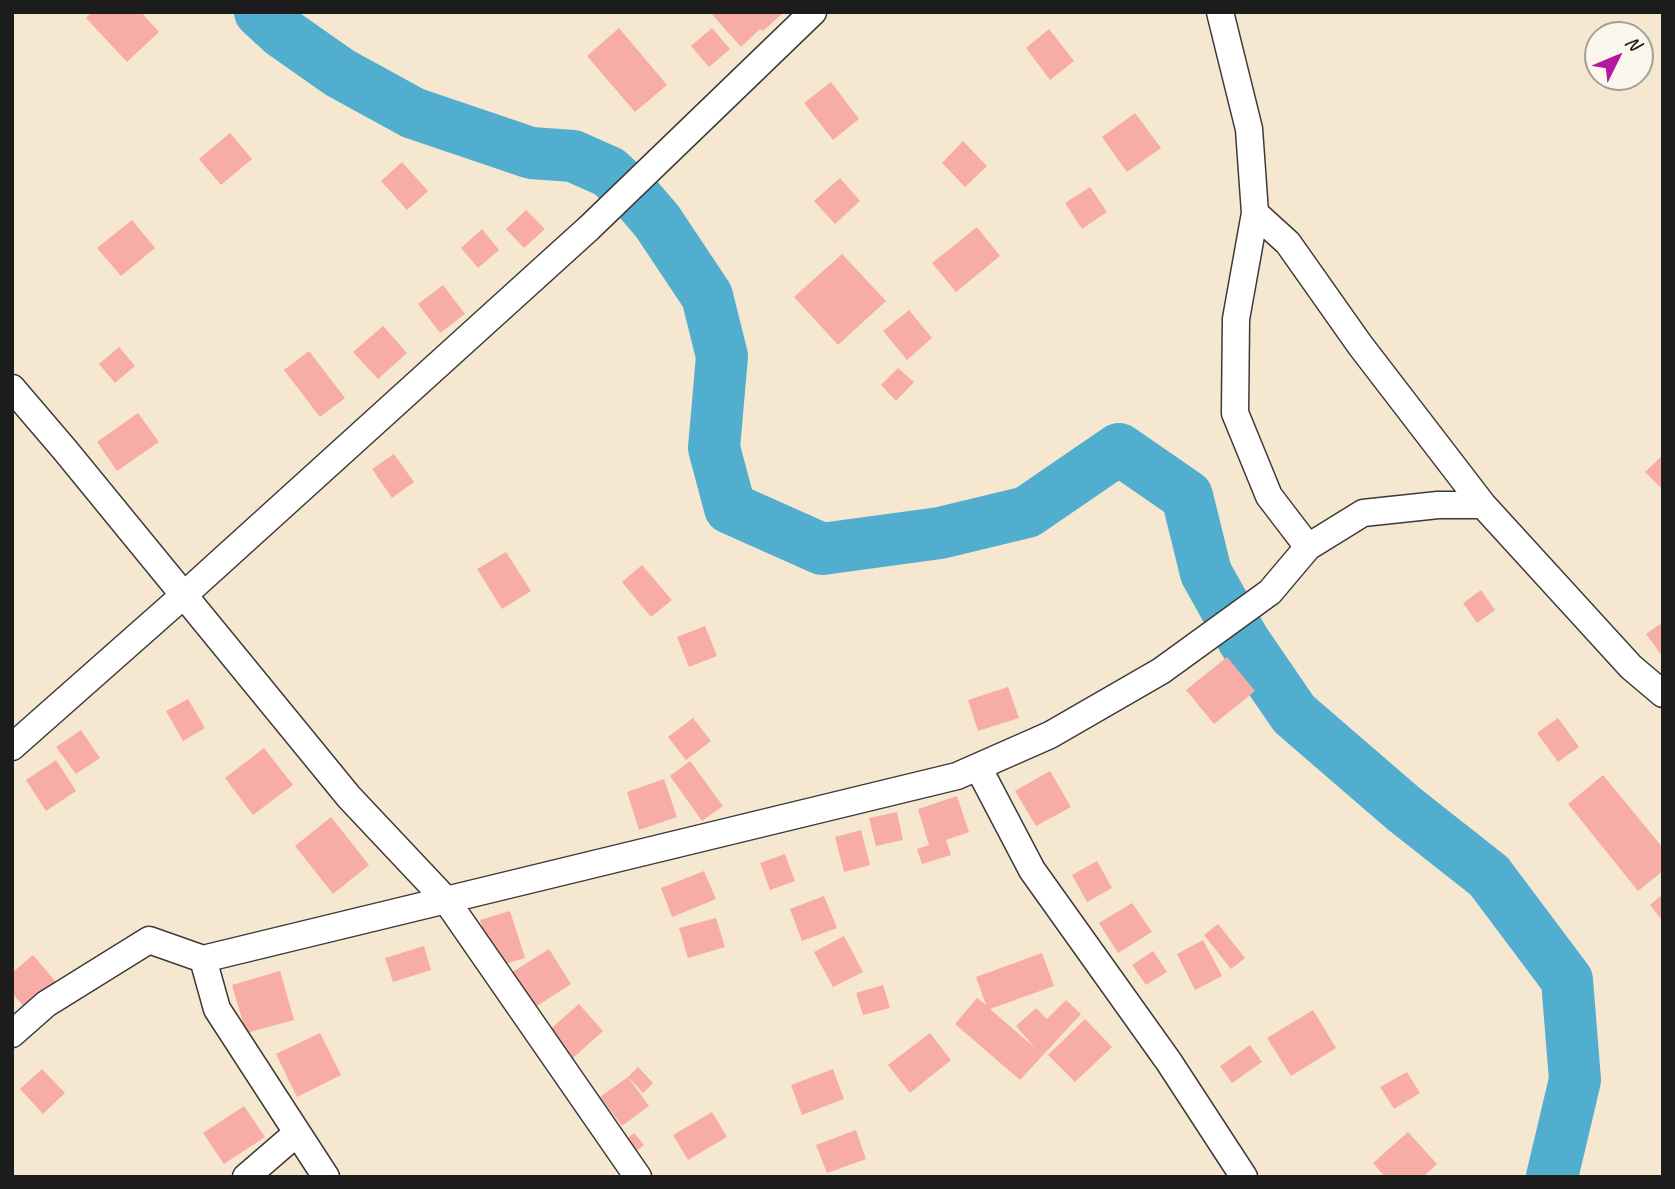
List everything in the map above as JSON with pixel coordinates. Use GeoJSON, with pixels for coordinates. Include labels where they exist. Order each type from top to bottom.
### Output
{"type":"FeatureCollection","features":[{"type":"Feature","properties":{"kind":"street"},"geometry":{"type":"LineString","coordinates":[[12,747],[589,228],[813,12]]}},
{"type":"Feature","properties":{"kind":"street"},"geometry":{"type":"LineString","coordinates":[[1220,12],[1249,129],[1255,213],[1236,319],[1235,413],[1269,496],[1308,547]]}},
{"type":"Feature","properties":{"kind":"street"},"geometry":{"type":"LineString","coordinates":[[1255,213],[1288,243],[1360,345],[1483,505],[1631,667],[1663,694]]}},
{"type":"Feature","properties":{"kind":"street"},"geometry":{"type":"LineString","coordinates":[[12,388],[349,797],[446,900],[638,1177]]}},
{"type":"Feature","properties":{"kind":"street"},"geometry":{"type":"LineString","coordinates":[[12,1034],[46,1004],[149,940],[203,959],[957,776],[1050,735],[1161,671],[1270,592],[1308,547],[1363,513],[1438,505],[1483,505]]}},
{"type":"Feature","properties":{"kind":"street"},"geometry":{"type":"LineString","coordinates":[[978,767],[1032,870],[1169,1062],[1244,1177]]}},
{"type":"Feature","properties":{"kind":"street"},"geometry":{"type":"LineString","coordinates":[[203,959],[217,1009],[326,1177]]}},
{"type":"Feature","properties":{"kind":"street"},"geometry":{"type":"LineString","coordinates":[[246,1177],[297,1133]]}},
{"type":"Feature","properties":{"kind":"building"},"geometry":{"type":"Polygon","coordinates":[[[92,12],[141,12],[159,32],[127,62],[86,18],[92,12]]]}},
{"type":"Feature","properties":{"kind":"building"},"geometry":{"type":"Polygon","coordinates":[[[710,12],[784,12],[741,47],[710,12]]]}},
{"type":"Feature","properties":{"kind":"building"},"geometry":{"type":"Polygon","coordinates":[[[619,28],[667,85],[635,112],[587,56],[619,28]]]}},
{"type":"Feature","properties":{"kind":"building"},"geometry":{"type":"Polygon","coordinates":[[[712,28],[730,49],[709,67],[691,46],[712,28]]]}},
{"type":"Feature","properties":{"kind":"building"},"geometry":{"type":"Polygon","coordinates":[[[1049,29],[1074,61],[1050,80],[1026,48],[1049,29]]]}},
{"type":"Feature","properties":{"kind":"building"},"geometry":{"type":"Polygon","coordinates":[[[831,82],[859,119],[833,140],[804,103],[831,82]]]}},
{"type":"Feature","properties":{"kind":"building"},"geometry":{"type":"Polygon","coordinates":[[[1135,113],[1161,148],[1127,172],[1102,137],[1135,113]]]}},
{"type":"Feature","properties":{"kind":"building"},"geometry":{"type":"Polygon","coordinates":[[[230,133],[252,159],[221,185],[199,159],[230,133]]]}},
{"type":"Feature","properties":{"kind":"building"},"geometry":{"type":"Polygon","coordinates":[[[963,141],[987,166],[965,187],[942,163],[963,141]]]}},
{"type":"Feature","properties":{"kind":"building"},"geometry":{"type":"Polygon","coordinates":[[[402,162],[428,191],[407,210],[381,181],[402,162]]]}},
{"type":"Feature","properties":{"kind":"building"},"geometry":{"type":"Polygon","coordinates":[[[840,178],[860,201],[835,224],[814,201],[840,178]]]}},
{"type":"Feature","properties":{"kind":"building"},"geometry":{"type":"Polygon","coordinates":[[[1090,187],[1107,212],[1082,229],[1065,203],[1090,187]]]}},
{"type":"Feature","properties":{"kind":"building"},"geometry":{"type":"Polygon","coordinates":[[[526,210],[545,229],[524,248],[506,229],[526,210]]]}},
{"type":"Feature","properties":{"kind":"building"},"geometry":{"type":"Polygon","coordinates":[[[132,220],[155,248],[121,276],[97,248],[132,220]]]}},
{"type":"Feature","properties":{"kind":"building"},"geometry":{"type":"Polygon","coordinates":[[[977,227],[1000,256],[956,292],[932,263],[977,227]]]}},
{"type":"Feature","properties":{"kind":"building"},"geometry":{"type":"Polygon","coordinates":[[[482,229],[499,250],[478,268],[461,248],[482,229]]]}},
{"type":"Feature","properties":{"kind":"building"},"geometry":{"type":"Polygon","coordinates":[[[842,254],[886,301],[838,345],[794,297],[842,254]]]}},
{"type":"Feature","properties":{"kind":"building"},"geometry":{"type":"Polygon","coordinates":[[[443,285],[465,314],[440,333],[418,304],[443,285]]]}},
{"type":"Feature","properties":{"kind":"building"},"geometry":{"type":"Polygon","coordinates":[[[909,310],[932,338],[907,360],[883,331],[909,310]]]}},
{"type":"Feature","properties":{"kind":"building"},"geometry":{"type":"Polygon","coordinates":[[[383,326],[407,353],[378,379],[353,352],[383,326]]]}},
{"type":"Feature","properties":{"kind":"building"},"geometry":{"type":"Polygon","coordinates":[[[119,347],[135,366],[115,383],[99,364],[119,347]]]}},
{"type":"Feature","properties":{"kind":"building"},"geometry":{"type":"Polygon","coordinates":[[[309,351],[345,398],[320,417],[284,370],[309,351]]]}},
{"type":"Feature","properties":{"kind":"building"},"geometry":{"type":"Polygon","coordinates":[[[898,368],[914,382],[896,401],[881,385],[898,368]]]}},
{"type":"Feature","properties":{"kind":"building"},"geometry":{"type":"Polygon","coordinates":[[[138,413],[159,442],[117,471],[97,442],[138,413]]]}},
{"type":"Feature","properties":{"kind":"building"},"geometry":{"type":"Polygon","coordinates":[[[394,454],[414,482],[392,498],[372,469],[394,454]]]}},
{"type":"Feature","properties":{"kind":"building"},"geometry":{"type":"Polygon","coordinates":[[[1663,455],[1663,490],[1645,472],[1663,455]]]}},
{"type":"Feature","properties":{"kind":"building"},"geometry":{"type":"Polygon","coordinates":[[[506,552],[531,591],[502,609],[477,569],[506,552]]]}},
{"type":"Feature","properties":{"kind":"building"},"geometry":{"type":"Polygon","coordinates":[[[642,565],[672,600],[651,617],[622,582],[642,565]]]}},
{"type":"Feature","properties":{"kind":"building"},"geometry":{"type":"Polygon","coordinates":[[[1481,590],[1495,610],[1477,623],[1463,603],[1481,590]]]}},
{"type":"Feature","properties":{"kind":"building"},"geometry":{"type":"Polygon","coordinates":[[[1663,622],[1663,657],[1646,634],[1663,622]]]}},
{"type":"Feature","properties":{"kind":"building"},"geometry":{"type":"Polygon","coordinates":[[[705,626],[717,656],[689,667],[677,637],[705,626]]]}},
{"type":"Feature","properties":{"kind":"building"},"geometry":{"type":"Polygon","coordinates":[[[1227,657],[1255,691],[1214,724],[1186,690],[1227,657]]]}},
{"type":"Feature","properties":{"kind":"building"},"geometry":{"type":"Polygon","coordinates":[[[1008,687],[1019,718],[978,731],[968,700],[1008,687]]]}},
{"type":"Feature","properties":{"kind":"building"},"geometry":{"type":"Polygon","coordinates":[[[188,699],[205,728],[183,741],[166,711],[188,699]]]}},
{"type":"Feature","properties":{"kind":"building"},"geometry":{"type":"Polygon","coordinates":[[[693,718],[711,741],[686,760],[668,737],[693,718]]]}},
{"type":"Feature","properties":{"kind":"building"},"geometry":{"type":"Polygon","coordinates":[[[1558,718],[1579,747],[1558,762],[1537,733],[1558,718]]]}},
{"type":"Feature","properties":{"kind":"building"},"geometry":{"type":"Polygon","coordinates":[[[81,730],[100,758],[76,774],[56,747],[81,730]]]}},
{"type":"Feature","properties":{"kind":"building"},"geometry":{"type":"Polygon","coordinates":[[[264,748],[293,785],[253,815],[225,778],[264,748]]]}},
{"type":"Feature","properties":{"kind":"building"},"geometry":{"type":"Polygon","coordinates":[[[56,760],[76,791],[46,811],[26,780],[56,760]]]}},
{"type":"Feature","properties":{"kind":"building"},"geometry":{"type":"Polygon","coordinates":[[[690,761],[723,806],[702,821],[670,776],[690,761]]]}},
{"type":"Feature","properties":{"kind":"building"},"geometry":{"type":"Polygon","coordinates":[[[1050,771],[1071,807],[1036,826],[1015,791],[1050,771]]]}},
{"type":"Feature","properties":{"kind":"building"},"geometry":{"type":"Polygon","coordinates":[[[1603,775],[1663,848],[1663,871],[1638,891],[1568,804],[1603,775]]]}},
{"type":"Feature","properties":{"kind":"building"},"geometry":{"type":"Polygon","coordinates":[[[664,779],[677,817],[639,830],[627,792],[664,779]]]}},
{"type":"Feature","properties":{"kind":"building"},"geometry":{"type":"Polygon","coordinates":[[[957,796],[969,832],[946,840],[951,855],[922,864],[917,849],[929,845],[918,809],[957,796]]]}},
{"type":"Feature","properties":{"kind":"building"},"geometry":{"type":"Polygon","coordinates":[[[897,812],[903,840],[876,846],[869,818],[897,812]]]}},
{"type":"Feature","properties":{"kind":"building"},"geometry":{"type":"Polygon","coordinates":[[[331,817],[369,865],[333,894],[295,846],[331,817]]]}},
{"type":"Feature","properties":{"kind":"building"},"geometry":{"type":"Polygon","coordinates":[[[861,830],[870,865],[844,872],[835,837],[861,830]]]}},
{"type":"Feature","properties":{"kind":"building"},"geometry":{"type":"Polygon","coordinates":[[[785,854],[795,881],[770,890],[760,863],[785,854]]]}},
{"type":"Feature","properties":{"kind":"building"},"geometry":{"type":"Polygon","coordinates":[[[1097,861],[1112,888],[1087,902],[1072,875],[1097,861]]]}},
{"type":"Feature","properties":{"kind":"building"},"geometry":{"type":"Polygon","coordinates":[[[704,871],[716,899],[672,917],[661,888],[704,871]]]}},
{"type":"Feature","properties":{"kind":"building"},"geometry":{"type":"Polygon","coordinates":[[[1663,894],[1663,921],[1650,905],[1663,894]]]}},
{"type":"Feature","properties":{"kind":"building"},"geometry":{"type":"Polygon","coordinates":[[[824,896],[837,928],[802,941],[790,909],[824,896]]]}},
{"type":"Feature","properties":{"kind":"building"},"geometry":{"type":"Polygon","coordinates":[[[1132,903],[1152,932],[1118,953],[1099,923],[1132,903]]]}},
{"type":"Feature","properties":{"kind":"building"},"geometry":{"type":"Polygon","coordinates":[[[510,911],[525,958],[495,967],[480,920],[510,911]]]}},
{"type":"Feature","properties":{"kind":"building"},"geometry":{"type":"Polygon","coordinates":[[[716,918],[725,947],[688,958],[679,928],[716,918]]]}},
{"type":"Feature","properties":{"kind":"building"},"geometry":{"type":"Polygon","coordinates":[[[1218,924],[1245,958],[1231,969],[1204,935],[1218,924]]]}},
{"type":"Feature","properties":{"kind":"building"},"geometry":{"type":"Polygon","coordinates":[[[844,936],[863,972],[833,987],[814,952],[844,936]]]}},
{"type":"Feature","properties":{"kind":"building"},"geometry":{"type":"Polygon","coordinates":[[[1203,940],[1222,976],[1195,990],[1177,954],[1203,940]]]}},
{"type":"Feature","properties":{"kind":"building"},"geometry":{"type":"Polygon","coordinates":[[[424,946],[431,970],[393,982],[385,958],[424,946]]]}},
{"type":"Feature","properties":{"kind":"building"},"geometry":{"type":"Polygon","coordinates":[[[549,949],[571,984],[534,1008],[511,973],[549,949]]]}},
{"type":"Feature","properties":{"kind":"building"},"geometry":{"type":"Polygon","coordinates":[[[1153,951],[1167,972],[1146,985],[1132,965],[1153,951]]]}},
{"type":"Feature","properties":{"kind":"building"},"geometry":{"type":"Polygon","coordinates":[[[1042,953],[1054,986],[990,1009],[1035,1048],[1016,1026],[1036,1008],[1047,1019],[1066,1000],[1081,1014],[1020,1080],[955,1024],[977,998],[986,1005],[976,977],[1042,953]]]}},
{"type":"Feature","properties":{"kind":"building"},"geometry":{"type":"Polygon","coordinates":[[[33,955],[56,982],[25,1008],[12,993],[12,973],[33,955]]]}},
{"type":"Feature","properties":{"kind":"building"},"geometry":{"type":"Polygon","coordinates":[[[280,971],[294,1020],[246,1033],[232,985],[280,971]]]}},
{"type":"Feature","properties":{"kind":"building"},"geometry":{"type":"Polygon","coordinates":[[[883,985],[890,1008],[863,1015],[856,993],[883,985]]]}},
{"type":"Feature","properties":{"kind":"building"},"geometry":{"type":"Polygon","coordinates":[[[579,1004],[603,1031],[572,1059],[547,1032],[579,1004]]]}},
{"type":"Feature","properties":{"kind":"building"},"geometry":{"type":"Polygon","coordinates":[[[1313,1010],[1336,1048],[1291,1076],[1267,1038],[1313,1010]]]}},
{"type":"Feature","properties":{"kind":"building"},"geometry":{"type":"Polygon","coordinates":[[[1085,1019],[1112,1047],[1075,1082],[1048,1055],[1085,1019]]]}},
{"type":"Feature","properties":{"kind":"building"},"geometry":{"type":"Polygon","coordinates":[[[320,1033],[341,1075],[297,1097],[276,1054],[320,1033]]]}},
{"type":"Feature","properties":{"kind":"building"},"geometry":{"type":"Polygon","coordinates":[[[930,1033],[951,1060],[910,1093],[888,1065],[930,1033]]]}},
{"type":"Feature","properties":{"kind":"building"},"geometry":{"type":"Polygon","coordinates":[[[1250,1045],[1262,1062],[1232,1083],[1220,1066],[1250,1045]]]}},
{"type":"Feature","properties":{"kind":"building"},"geometry":{"type":"Polygon","coordinates":[[[638,1067],[653,1083],[643,1093],[628,1077],[638,1067]]]}},
{"type":"Feature","properties":{"kind":"building"},"geometry":{"type":"Polygon","coordinates":[[[42,1069],[65,1093],[43,1114],[20,1089],[42,1069]]]}},
{"type":"Feature","properties":{"kind":"building"},"geometry":{"type":"Polygon","coordinates":[[[833,1069],[844,1099],[802,1115],[791,1085],[833,1069]]]}},
{"type":"Feature","properties":{"kind":"building"},"geometry":{"type":"Polygon","coordinates":[[[1407,1072],[1420,1093],[1394,1109],[1380,1087],[1407,1072]]]}},
{"type":"Feature","properties":{"kind":"building"},"geometry":{"type":"Polygon","coordinates":[[[628,1077],[649,1106],[622,1126],[600,1097],[628,1077]]]}},
{"type":"Feature","properties":{"kind":"building"},"geometry":{"type":"Polygon","coordinates":[[[244,1106],[265,1137],[224,1164],[203,1133],[244,1106]]]}},
{"type":"Feature","properties":{"kind":"building"},"geometry":{"type":"Polygon","coordinates":[[[712,1112],[727,1137],[688,1160],[673,1135],[712,1112]]]}},
{"type":"Feature","properties":{"kind":"building"},"geometry":{"type":"Polygon","coordinates":[[[856,1130],[866,1159],[827,1173],[816,1145],[856,1130]]]}},
{"type":"Feature","properties":{"kind":"building"},"geometry":{"type":"Polygon","coordinates":[[[1408,1132],[1437,1164],[1423,1177],[1385,1177],[1373,1163],[1408,1132]]]}},
{"type":"Feature","properties":{"kind":"building"},"geometry":{"type":"Polygon","coordinates":[[[634,1133],[644,1145],[634,1153],[624,1141],[634,1133]]]}},
{"type":"Feature","properties":{"kind":"waterway"},"geometry":{"type":"LineString","coordinates":[[260,12],[283,33],[340,73],[413,113],[531,153],[573,156],[609,172],[638,199],[657,221],[707,296],[722,356],[714,448],[730,508],[822,549],[940,533],[1027,512],[1119,449],[1187,496],[1206,573],[1244,641],[1294,714],[1404,809],[1489,876],[1567,980],[1575,1080],[1552,1177]]}}]}
